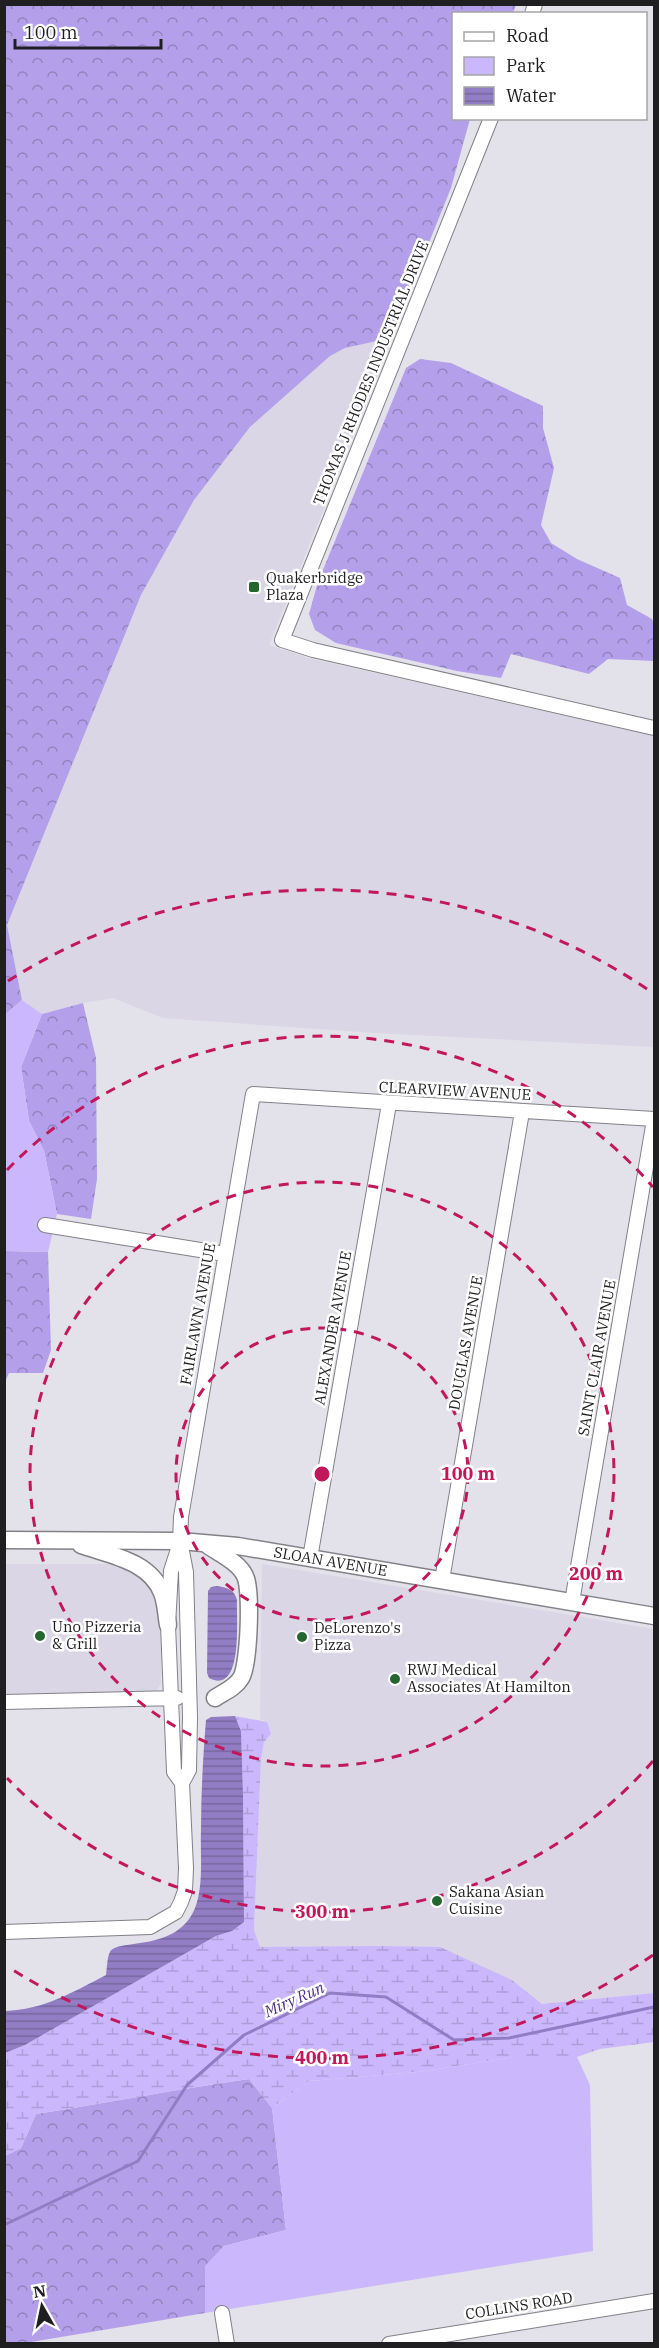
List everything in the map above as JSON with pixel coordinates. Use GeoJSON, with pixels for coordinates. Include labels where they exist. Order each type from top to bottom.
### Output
{"type":"FeatureCollection","features":[{"type":"Feature","properties":{"kind":"main road","name":"SLOAN AVENUE"},"geometry":{"type":"LineString","coordinates":[[4,1540],[203,1542],[654,1616]]}},
{"type":"Feature","properties":{"kind":"main road"},"geometry":{"type":"LineString","coordinates":[[68,1540],[132,1563],[148,1572],[162,1593],[168,1625]]}},
{"type":"Feature","properties":{"kind":"main road"},"geometry":{"type":"LineString","coordinates":[[203,1542],[240,1569],[245,1576],[248,1590],[248,1650],[244,1672],[234,1687],[215,1698]]}},
{"type":"Feature","properties":{"kind":"street","name":"THOMAS J RHODES INDUSTRIAL DRIVE"},"geometry":{"type":"LineString","coordinates":[[490,120],[282,640],[324,653],[654,728]]}},
{"type":"Feature","properties":{"kind":"street","name":"CLEARVIEW AVENUE"},"geometry":{"type":"LineString","coordinates":[[253,1094],[654,1120]]}},
{"type":"Feature","properties":{"kind":"street","name":"FAIRLAWN AVENUE"},"geometry":{"type":"LineString","coordinates":[[182,1783],[174,1772],[170,1698],[168,1625],[171,1571],[180,1540],[182,1510],[253,1094]]}},
{"type":"Feature","properties":{"kind":"street","name":"ALEXANDER AVENUE"},"geometry":{"type":"LineString","coordinates":[[310,1558],[389,1104]]}},
{"type":"Feature","properties":{"kind":"street","name":"DOUGLAS AVENUE"},"geometry":{"type":"LineString","coordinates":[[442,1580],[522,1112]]}},
{"type":"Feature","properties":{"kind":"street","name":"SAINT CLAIR AVENUE"},"geometry":{"type":"LineString","coordinates":[[572,1602],[654,1120]]}},
{"type":"Feature","properties":{"kind":"street"},"geometry":{"type":"LineString","coordinates":[[45,1225],[225,1254]]}},
{"type":"Feature","properties":{"kind":"street","name":"FAIRLAWN AVENUE"},"geometry":{"type":"LineString","coordinates":[[4,1932],[150,1927],[176,1912],[184,1891],[186,1868],[182,1783],[189,1770],[186,1572],[180,1540]]}},
{"type":"Feature","properties":{"kind":"street"},"geometry":{"type":"LineString","coordinates":[[4,1702],[189,1698]]}},
{"type":"Feature","properties":{"kind":"street","name":"COLLINS ROAD"},"geometry":{"type":"LineString","coordinates":[[389,2343],[468,2337],[654,2301]]}},
{"type":"Feature","properties":{"kind":"street"},"geometry":{"type":"LineString","coordinates":[[222,2313],[227,2343]]}},
{"type":"Feature","properties":{"kind":"shaded area","name":"Quakerbridge Plaza"},"geometry":{"type":"Polygon","coordinates":[[[386,339],[385,356],[269,645],[308,658],[654,736],[654,1047],[375,1033],[163,1018],[113,998],[42,1014],[22,1000],[7,925],[141,595],[194,500],[250,427],[330,356],[345,348],[386,339]]]}},
{"type":"Feature","properties":{"kind":"shaded area"},"geometry":{"type":"Polygon","coordinates":[[[4,1564],[116,1564],[144,1573],[161,1609],[161,1683],[157,1690],[152,1692],[5,1694],[4,1564]]]}},
{"type":"Feature","properties":{"kind":"shaded area"},"geometry":{"type":"Polygon","coordinates":[[[262,1564],[654,1629],[654,1993],[542,2004],[512,1980],[260,1948],[254,1930],[261,1758],[267,1722],[260,1719],[262,1564]]]}},
{"type":"Feature","properties":{"kind":"green space"},"geometry":{"type":"Polygon","coordinates":[[[5,5],[516,5],[513,12],[452,12],[452,120],[470,120],[451,188],[395,327],[386,339],[345,348],[330,356],[250,427],[194,500],[141,595],[7,925],[22,1000],[5,1015],[5,5]]]}},
{"type":"Feature","properties":{"kind":"green space"},"geometry":{"type":"Polygon","coordinates":[[[420,359],[451,363],[543,406],[543,428],[554,468],[541,525],[551,543],[577,559],[620,578],[627,605],[652,619],[654,661],[608,659],[589,674],[511,654],[501,678],[457,671],[336,643],[315,630],[309,614],[318,582],[406,368],[420,359]]]}},
{"type":"Feature","properties":{"kind":"green space"},"geometry":{"type":"Polygon","coordinates":[[[22,1000],[42,1014],[21,1067],[29,1121],[44,1151],[57,1214],[48,1252],[5,1251],[4,1015],[22,1000]]]}},
{"type":"Feature","properties":{"kind":"green space"},"geometry":{"type":"Polygon","coordinates":[[[83,1003],[96,1058],[97,1179],[91,1219],[57,1214],[44,1151],[29,1121],[21,1067],[42,1014],[83,1003]]]}},
{"type":"Feature","properties":{"kind":"green space"},"geometry":{"type":"Polygon","coordinates":[[[5,1251],[48,1252],[51,1350],[43,1373],[9,1373],[5,1382],[5,1251]]]}},
{"type":"Feature","properties":{"kind":"green space"},"geometry":{"type":"Polygon","coordinates":[[[235,1716],[267,1722],[271,1734],[264,1742],[261,1758],[254,1930],[260,1947],[440,1947],[512,1980],[542,2004],[654,1993],[654,2042],[600,2049],[577,2057],[514,2057],[418,2072],[309,2081],[272,2108],[249,2079],[36,2114],[21,2148],[5,2156],[5,2053],[25,2045],[216,1936],[232,1931],[244,1922],[241,1731],[235,1716]]]}},
{"type":"Feature","properties":{"kind":"green space"},"geometry":{"type":"Polygon","coordinates":[[[514,2057],[577,2057],[590,2085],[593,2251],[205,2313],[205,2266],[224,2246],[286,2230],[272,2108],[309,2081],[418,2072],[514,2057]]]}},
{"type":"Feature","properties":{"kind":"green space"},"geometry":{"type":"Polygon","coordinates":[[[249,2079],[272,2108],[286,2230],[224,2246],[206,2266],[205,2313],[25,2343],[5,2344],[5,2156],[21,2148],[36,2114],[249,2079]]]}},
{"type":"Feature","properties":{"kind":"water"},"geometry":{"type":"Polygon","coordinates":[[[217,1586],[230,1590],[237,1600],[236,1652],[228,1676],[220,1681],[209,1678],[207,1673],[208,1591],[211,1587],[217,1586]]]}},
{"type":"Feature","properties":{"kind":"water"},"geometry":{"type":"Polygon","coordinates":[[[235,1716],[241,1731],[244,1922],[232,1931],[216,1936],[25,2045],[5,2053],[5,2011],[45,2004],[70,1994],[106,1975],[109,1954],[115,1948],[162,1938],[175,1932],[186,1922],[195,1908],[201,1880],[202,1789],[206,1720],[211,1717],[235,1716]]]}},
{"type":"Feature","properties":{"kind":"waterway","name":"Miry Run"},"geometry":{"type":"LineString","coordinates":[[4,2225],[138,2161],[187,2085],[244,2035],[330,1993],[386,1997],[454,2040],[509,2038],[654,2007]]}},
{"type":"Feature","properties":{"kind":"place","name":"Quakerbridge Plaza"},"geometry":{"type":"Point","coordinates":[254,587]}},
{"type":"Feature","properties":{"kind":"place","name":"Uno Pizzeria & Grill"},"geometry":{"type":"Point","coordinates":[40,1636]}},
{"type":"Feature","properties":{"kind":"place","name":"DeLorenzo's Pizza"},"geometry":{"type":"Point","coordinates":[302,1637]}},
{"type":"Feature","properties":{"kind":"place","name":"RWJ Medical Associates At Hamilton"},"geometry":{"type":"Point","coordinates":[395,1679]}},
{"type":"Feature","properties":{"kind":"place","name":"Sakana Asian Cuisine"},"geometry":{"type":"Point","coordinates":[437,1901]}}]}
